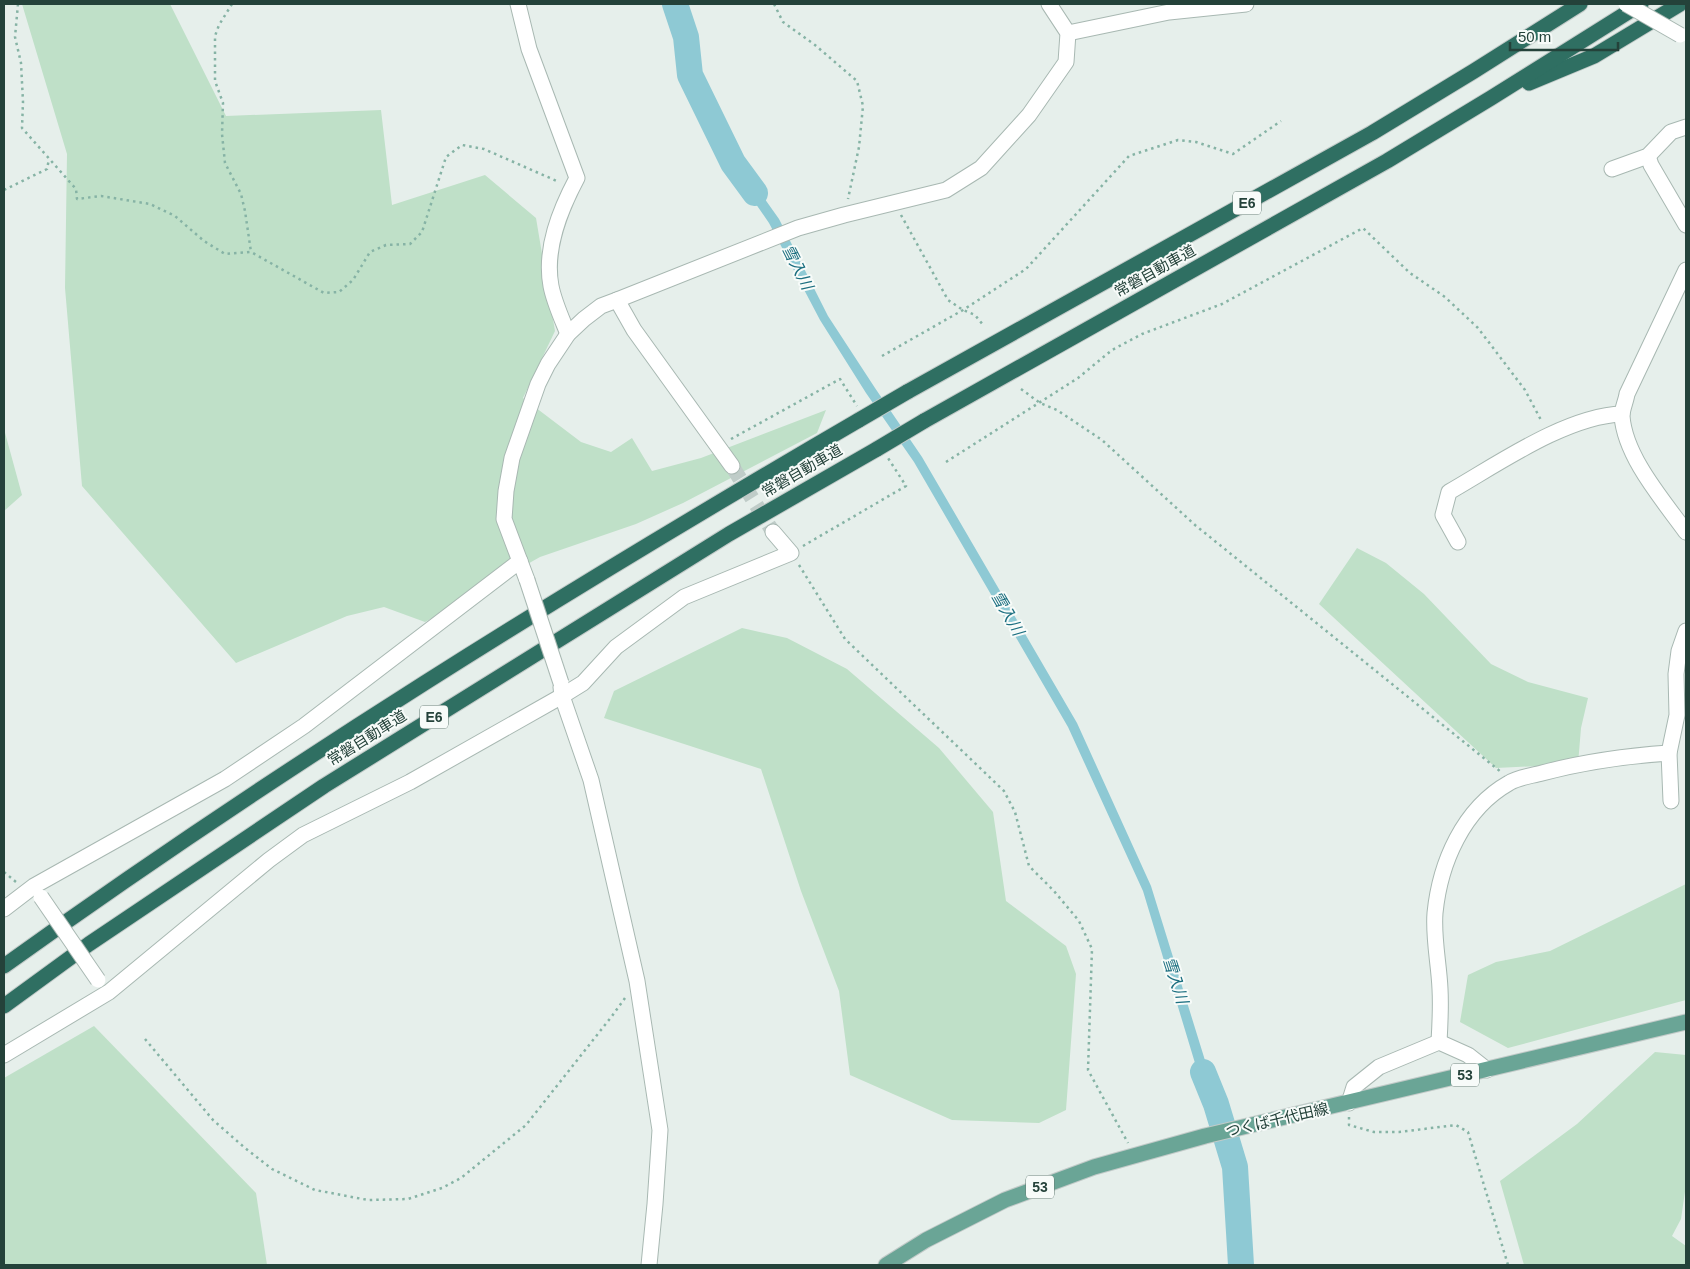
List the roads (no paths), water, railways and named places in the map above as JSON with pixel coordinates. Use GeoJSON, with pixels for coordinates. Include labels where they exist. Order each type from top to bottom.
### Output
{"type":"FeatureCollection","features":[{"type":"Feature","properties":{"kind":"highway","name":"常磐自動車道"},"geometry":{"type":"LineString","coordinates":[[4,966],[71,918],[322,749],[682,524],[907,392],[1372,133],[1580,4]]}},
{"type":"Feature","properties":{"kind":"highway","name":"常磐自動車道"},"geometry":{"type":"LineString","coordinates":[[4,1006],[89,944],[324,786],[729,534],[924,421],[1387,161],[1641,4]]}},
{"type":"Feature","properties":{"kind":"highway"},"geometry":{"type":"LineString","coordinates":[[1491,98],[1594,56],[1680,4]]}},
{"type":"Feature","properties":{"kind":"main road","name":"つくば千代田線"},"geometry":{"type":"LineString","coordinates":[[886,1265],[926,1240],[1005,1200],[1094,1168],[1205,1136],[1686,1022]]}},
{"type":"Feature","properties":{"kind":"street"},"geometry":{"type":"LineString","coordinates":[[518,4],[528,49],[577,178],[566,198],[553,238],[550,260],[551,287],[568,334]]}},
{"type":"Feature","properties":{"kind":"street"},"geometry":{"type":"LineString","coordinates":[[649,1265],[660,1130],[637,981],[591,780],[527,580],[504,520],[506,491],[512,458],[538,384],[548,364],[568,334],[601,306],[798,228],[946,190],[981,168],[1030,115],[1066,62],[1068,33],[1049,4]]}},
{"type":"Feature","properties":{"kind":"street"},"geometry":{"type":"LineString","coordinates":[[1068,33],[1168,12],[1246,4]]}},
{"type":"Feature","properties":{"kind":"street"},"geometry":{"type":"LineString","coordinates":[[1626,4],[1683,37]]}},
{"type":"Feature","properties":{"kind":"street"},"geometry":{"type":"LineString","coordinates":[[1612,168],[1648,156],[1671,132],[1686,127]]}},
{"type":"Feature","properties":{"kind":"street"},"geometry":{"type":"LineString","coordinates":[[1648,156],[1651,165],[1686,224]]}},
{"type":"Feature","properties":{"kind":"street"},"geometry":{"type":"LineString","coordinates":[[1686,270],[1627,394],[1622,414],[1625,435],[1636,459],[1658,494],[1686,532]]}},
{"type":"Feature","properties":{"kind":"street"},"geometry":{"type":"LineString","coordinates":[[617,300],[634,330],[732,466]]}},
{"type":"Feature","properties":{"kind":"street"},"geometry":{"type":"LineString","coordinates":[[1458,542],[1443,516],[1449,492],[1549,435],[1605,415],[1622,414]]}},
{"type":"Feature","properties":{"kind":"street"},"geometry":{"type":"LineString","coordinates":[[4,1055],[109,992],[268,860],[303,835],[410,782],[562,689],[583,683],[616,647],[684,597],[791,553],[773,532]]}},
{"type":"Feature","properties":{"kind":"street"},"geometry":{"type":"LineString","coordinates":[[4,909],[38,892],[225,779],[304,726],[520,561]]}},
{"type":"Feature","properties":{"kind":"street"},"geometry":{"type":"LineString","coordinates":[[1671,801],[1669,753],[1677,715],[1676,674],[1678,659],[1686,632]]}},
{"type":"Feature","properties":{"kind":"street"},"geometry":{"type":"LineString","coordinates":[[1439,1042],[1440,990],[1435,915],[1439,887],[1447,860],[1458,836],[1473,813],[1492,794],[1510,782],[1578,764],[1669,753]]}},
{"type":"Feature","properties":{"kind":"street"},"geometry":{"type":"LineString","coordinates":[[38,892],[98,980],[109,992]]}},
{"type":"Feature","properties":{"kind":"street"},"geometry":{"type":"LineString","coordinates":[[1350,1103],[1354,1087],[1379,1068],[1439,1042],[1468,1055],[1488,1070]]}},
{"type":"Feature","properties":{"kind":"water"},"geometry":{"type":"Polygon","coordinates":[[[738,161],[779,219],[828,316],[922,457],[1077,723],[1151,886],[1208,1070],[1221,1102],[1211,1106],[1198,1073],[1143,891],[1068,727],[914,462],[866,393],[820,320],[769,223],[729,165],[738,161]]]}},
{"type":"Feature","properties":{"kind":"waterway","name":"雪入川"},"geometry":{"type":"LineString","coordinates":[[675,4],[686,37],[690,75],[733,163],[755,193]]}},
{"type":"Feature","properties":{"kind":"waterway","name":"雪入川"},"geometry":{"type":"LineString","coordinates":[[1203,1072],[1216,1104],[1235,1167],[1241,1265]]}},
{"type":"Feature","properties":{"kind":"tunnel"},"geometry":{"type":"LineString","coordinates":[[732,466],[773,532]]}}]}
